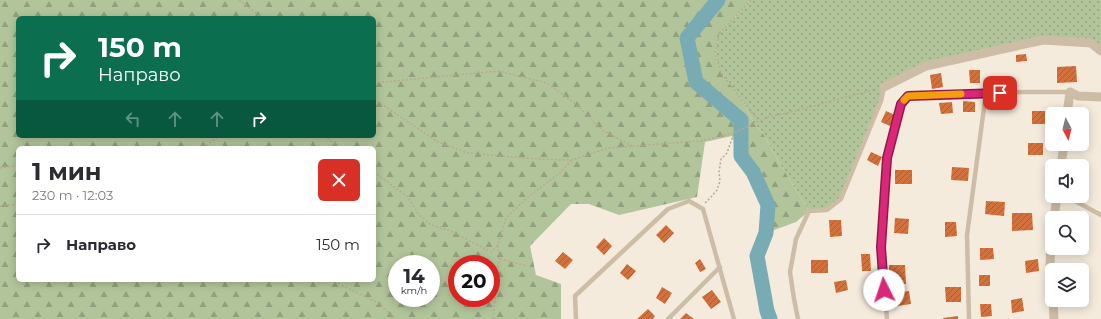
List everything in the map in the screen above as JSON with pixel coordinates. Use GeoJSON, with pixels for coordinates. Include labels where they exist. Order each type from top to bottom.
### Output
{"type":"FeatureCollection","features":[{"type":"Feature","properties":{"kind":"street"},"geometry":{"type":"LineString","coordinates":[[884,87],[926,66],[1043,40],[1091,43],[1101,51]]}},
{"type":"Feature","properties":{"kind":"street"},"geometry":{"type":"LineString","coordinates":[[1068,107],[1070,92],[1078,96],[1101,97]]}},
{"type":"Feature","properties":{"kind":"street"},"geometry":{"type":"LineString","coordinates":[[1053,307],[1054,319]]}},
{"type":"Feature","properties":{"kind":"lane"},"geometry":{"type":"LineString","coordinates":[[798,319],[790,272],[796,239],[809,211],[827,210],[840,199],[881,101],[884,87]]}},
{"type":"Feature","properties":{"kind":"lane"},"geometry":{"type":"LineString","coordinates":[[887,319],[881,247],[887,158],[901,104],[908,96],[1070,92]]}},
{"type":"Feature","properties":{"kind":"lane"},"geometry":{"type":"LineString","coordinates":[[969,319],[967,235],[986,94]]}},
{"type":"Feature","properties":{"kind":"lane"},"geometry":{"type":"LineString","coordinates":[[576,319],[575,296],[668,209],[689,201],[703,209],[734,319]]}},
{"type":"Feature","properties":{"kind":"lane"},"geometry":{"type":"LineString","coordinates":[[1079,203],[1101,215]]}},
{"type":"Feature","properties":{"kind":"lane"},"geometry":{"type":"LineString","coordinates":[[668,319],[720,267]]}},
{"type":"Feature","properties":{"kind":"path"},"geometry":{"type":"LineString","coordinates":[[239,0],[259,16]]}},
{"type":"Feature","properties":{"kind":"path"},"geometry":{"type":"LineString","coordinates":[[751,0],[719,34],[715,52],[721,73],[759,121]]}},
{"type":"Feature","properties":{"kind":"path"},"geometry":{"type":"LineString","coordinates":[[376,83],[498,71],[547,82],[577,105],[602,130],[632,146]]}},
{"type":"Feature","properties":{"kind":"path"},"geometry":{"type":"LineString","coordinates":[[376,100],[438,142],[468,153],[535,159],[572,160],[608,148],[700,141],[735,133],[768,117],[884,87]]}},
{"type":"Feature","properties":{"kind":"path"},"geometry":{"type":"LineString","coordinates":[[703,209],[706,202],[717,190],[720,181],[719,172],[721,159],[727,153],[735,133]]}},
{"type":"Feature","properties":{"kind":"path"},"geometry":{"type":"LineString","coordinates":[[205,146],[216,138]]}},
{"type":"Feature","properties":{"kind":"path"},"geometry":{"type":"LineString","coordinates":[[327,138],[338,146]]}},
{"type":"Feature","properties":{"kind":"path"},"geometry":{"type":"LineString","coordinates":[[499,255],[498,245],[506,218],[527,198],[562,171],[572,160]]}},
{"type":"Feature","properties":{"kind":"path"},"geometry":{"type":"LineString","coordinates":[[0,168],[16,165]]}},
{"type":"Feature","properties":{"kind":"path"},"geometry":{"type":"LineString","coordinates":[[376,173],[408,196],[419,215],[431,224],[451,231],[491,252],[498,245]]}},
{"type":"Feature","properties":{"kind":"path"},"geometry":{"type":"LineString","coordinates":[[0,206],[16,204]]}},
{"type":"Feature","properties":{"kind":"path"},"geometry":{"type":"LineString","coordinates":[[500,259],[527,266]]}},
{"type":"Feature","properties":{"kind":"path"},"geometry":{"type":"LineString","coordinates":[[335,282],[376,302],[396,319]]}},
{"type":"Feature","properties":{"kind":"path"},"geometry":{"type":"LineString","coordinates":[[493,318],[494,307]]}},
{"type":"Feature","properties":{"kind":"green space"},"geometry":{"type":"Polygon","coordinates":[[[0,0],[751,0],[719,34],[715,52],[721,73],[742,99],[754,124],[762,132],[809,211],[796,222],[766,233],[768,205],[753,172],[741,156],[732,136],[705,142],[697,197],[619,215],[589,204],[571,204],[530,246],[536,275],[561,284],[561,319],[0,319],[0,0]]]}},
{"type":"Feature","properties":{"kind":"green space"},"geometry":{"type":"Polygon","coordinates":[[[751,0],[1101,0],[1101,51],[1091,43],[1043,40],[926,66],[884,87],[881,101],[841,199],[827,210],[809,211],[762,132],[754,124],[742,99],[721,73],[715,52],[719,34],[751,0]]]}},
{"type":"Feature","properties":{"kind":"building"},"geometry":{"type":"Polygon","coordinates":[[[1026,54],[1027,61],[1016,62],[1016,55],[1026,54]]]}},
{"type":"Feature","properties":{"kind":"building"},"geometry":{"type":"Polygon","coordinates":[[[1076,66],[1077,82],[1057,83],[1057,67],[1076,66]]]}},
{"type":"Feature","properties":{"kind":"building"},"geometry":{"type":"Polygon","coordinates":[[[969,70],[980,70],[980,83],[970,83],[969,70]]]}},
{"type":"Feature","properties":{"kind":"building"},"geometry":{"type":"Polygon","coordinates":[[[941,73],[943,87],[932,89],[930,75],[941,73]]]}},
{"type":"Feature","properties":{"kind":"building"},"geometry":{"type":"Polygon","coordinates":[[[963,101],[975,102],[975,112],[963,112],[963,101]]]}},
{"type":"Feature","properties":{"kind":"building"},"geometry":{"type":"Polygon","coordinates":[[[952,102],[953,113],[941,114],[939,103],[952,102]]]}},
{"type":"Feature","properties":{"kind":"building"},"geometry":{"type":"Polygon","coordinates":[[[886,111],[895,115],[890,126],[881,122],[886,111]]]}},
{"type":"Feature","properties":{"kind":"building"},"geometry":{"type":"Polygon","coordinates":[[[1032,111],[1045,111],[1045,124],[1032,124],[1032,111]]]}},
{"type":"Feature","properties":{"kind":"building"},"geometry":{"type":"Polygon","coordinates":[[[1028,143],[1043,143],[1043,155],[1028,155],[1028,143]]]}},
{"type":"Feature","properties":{"kind":"building"},"geometry":{"type":"Polygon","coordinates":[[[871,152],[882,157],[878,166],[867,160],[871,152]]]}},
{"type":"Feature","properties":{"kind":"building"},"geometry":{"type":"Polygon","coordinates":[[[952,167],[969,168],[968,181],[951,180],[952,167]]]}},
{"type":"Feature","properties":{"kind":"building"},"geometry":{"type":"Polygon","coordinates":[[[895,170],[912,170],[912,184],[895,184],[895,170]]]}},
{"type":"Feature","properties":{"kind":"building"},"geometry":{"type":"Polygon","coordinates":[[[986,201],[1005,202],[1004,216],[985,214],[986,201]]]}},
{"type":"Feature","properties":{"kind":"building"},"geometry":{"type":"Polygon","coordinates":[[[1012,213],[1032,213],[1033,230],[1012,231],[1012,213]]]}},
{"type":"Feature","properties":{"kind":"building"},"geometry":{"type":"Polygon","coordinates":[[[895,218],[909,219],[908,234],[894,233],[895,218]]]}},
{"type":"Feature","properties":{"kind":"building"},"geometry":{"type":"Polygon","coordinates":[[[829,220],[841,220],[842,236],[830,237],[829,220]]]}},
{"type":"Feature","properties":{"kind":"building"},"geometry":{"type":"Polygon","coordinates":[[[945,222],[956,222],[957,236],[945,237],[945,222]]]}},
{"type":"Feature","properties":{"kind":"building"},"geometry":{"type":"Polygon","coordinates":[[[666,225],[674,233],[664,243],[656,235],[666,225]]]}},
{"type":"Feature","properties":{"kind":"building"},"geometry":{"type":"Polygon","coordinates":[[[604,238],[612,246],[604,255],[596,247],[604,238]]]}},
{"type":"Feature","properties":{"kind":"building"},"geometry":{"type":"Polygon","coordinates":[[[980,248],[993,248],[994,259],[980,260],[980,248]]]}},
{"type":"Feature","properties":{"kind":"building"},"geometry":{"type":"Polygon","coordinates":[[[563,252],[573,260],[565,269],[555,261],[563,252]]]}},
{"type":"Feature","properties":{"kind":"building"},"geometry":{"type":"Polygon","coordinates":[[[861,254],[870,254],[871,271],[862,271],[861,254]]]}},
{"type":"Feature","properties":{"kind":"building"},"geometry":{"type":"Polygon","coordinates":[[[700,259],[706,269],[700,272],[695,263],[700,259]]]}},
{"type":"Feature","properties":{"kind":"building"},"geometry":{"type":"Polygon","coordinates":[[[1038,259],[1039,271],[1026,273],[1025,261],[1038,259]]]}},
{"type":"Feature","properties":{"kind":"building"},"geometry":{"type":"Polygon","coordinates":[[[811,260],[828,260],[828,273],[811,273],[811,260]]]}},
{"type":"Feature","properties":{"kind":"building"},"geometry":{"type":"Polygon","coordinates":[[[627,264],[636,271],[628,280],[620,273],[627,264]]]}},
{"type":"Feature","properties":{"kind":"building"},"geometry":{"type":"Polygon","coordinates":[[[889,265],[905,265],[906,284],[889,284],[889,265]]]}},
{"type":"Feature","properties":{"kind":"building"},"geometry":{"type":"Polygon","coordinates":[[[979,275],[990,275],[990,286],[979,286],[979,275]]]}},
{"type":"Feature","properties":{"kind":"building"},"geometry":{"type":"Polygon","coordinates":[[[846,280],[848,290],[836,293],[834,282],[846,280]]]}},
{"type":"Feature","properties":{"kind":"building"},"geometry":{"type":"Polygon","coordinates":[[[662,287],[672,293],[665,304],[656,298],[662,287]]]}},
{"type":"Feature","properties":{"kind":"building"},"geometry":{"type":"Polygon","coordinates":[[[945,287],[961,287],[961,302],[946,302],[945,287]]]}},
{"type":"Feature","properties":{"kind":"building"},"geometry":{"type":"Polygon","coordinates":[[[712,290],[721,302],[711,309],[702,297],[712,290]]]}},
{"type":"Feature","properties":{"kind":"building"},"geometry":{"type":"Polygon","coordinates":[[[909,291],[911,304],[897,306],[895,293],[909,291]]]}},
{"type":"Feature","properties":{"kind":"building"},"geometry":{"type":"Polygon","coordinates":[[[1022,298],[1024,311],[1012,313],[1011,300],[1022,298]]]}},
{"type":"Feature","properties":{"kind":"building"},"geometry":{"type":"Polygon","coordinates":[[[980,304],[991,304],[992,316],[981,317],[980,304]]]}},
{"type":"Feature","properties":{"kind":"building"},"geometry":{"type":"Polygon","coordinates":[[[648,309],[655,316],[653,319],[637,319],[648,309]]]}},
{"type":"Feature","properties":{"kind":"building"},"geometry":{"type":"Polygon","coordinates":[[[686,313],[694,319],[680,319],[686,313]]]}},
{"type":"Feature","properties":{"kind":"building"},"geometry":{"type":"Polygon","coordinates":[[[958,316],[958,319],[943,319],[943,318],[958,316]]]}},
{"type":"Feature","properties":{"kind":"waterway"},"geometry":{"type":"LineString","coordinates":[[718,0],[687,38],[696,82],[741,120],[741,156],[753,172],[768,205],[766,233],[757,256],[767,311],[770,319]]}},
{"type":"Feature","properties":{"kind":"slow traffic"},"geometry":{"type":"LineString","coordinates":[[904,100],[908,96],[961,94]]}},
{"type":"Feature","properties":{"kind":"route"},"geometry":{"type":"LineString","coordinates":[[884,290],[881,247],[887,158],[901,104],[908,96],[1000,93]]}}]}
